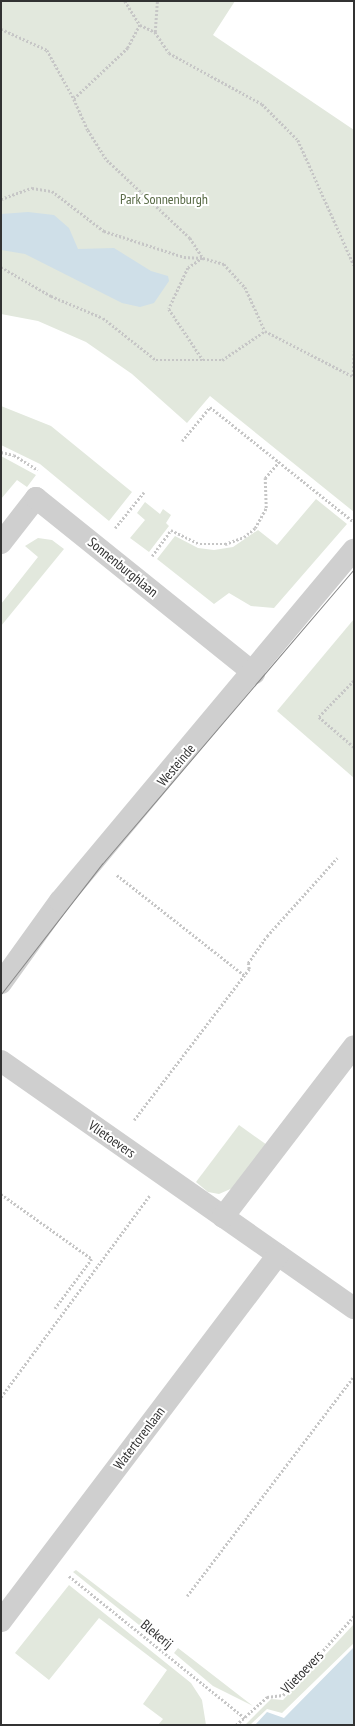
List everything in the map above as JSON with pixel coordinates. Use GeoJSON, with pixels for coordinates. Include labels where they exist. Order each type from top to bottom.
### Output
{"type":"FeatureCollection","features":[{"type":"Feature","properties":{"kind":"street","name":"Sonnenburghlaan"},"geometry":{"type":"LineString","coordinates":[[1,543],[36,498],[254,673]]}},
{"type":"Feature","properties":{"kind":"street","name":"Westeinde"},"geometry":{"type":"LineString","coordinates":[[1,983],[96,859],[254,673],[354,550]]}},
{"type":"Feature","properties":{"kind":"street"},"geometry":{"type":"LineString","coordinates":[[223,1217],[354,1046]]}},
{"type":"Feature","properties":{"kind":"street","name":"Vlietoevers"},"geometry":{"type":"LineString","coordinates":[[1,1061],[354,1308]]}},
{"type":"Feature","properties":{"kind":"street","name":"Watertorenlaan"},"geometry":{"type":"LineString","coordinates":[[1,1621],[278,1255]]}},
{"type":"Feature","properties":{"kind":"path"},"geometry":{"type":"LineString","coordinates":[[125,1],[140,25],[155,32],[169,53],[262,104],[298,140],[354,265]]}},
{"type":"Feature","properties":{"kind":"path"},"geometry":{"type":"LineString","coordinates":[[155,32],[157,1]]}},
{"type":"Feature","properties":{"kind":"path"},"geometry":{"type":"LineString","coordinates":[[74,99],[128,48],[140,25]]}},
{"type":"Feature","properties":{"kind":"path"},"geometry":{"type":"LineString","coordinates":[[1,29],[47,50],[107,160],[190,238],[203,258]]}},
{"type":"Feature","properties":{"kind":"path"},"geometry":{"type":"LineString","coordinates":[[1,199],[32,188],[52,191],[104,231],[184,257],[203,258],[224,264],[245,287],[266,331],[353,376],[354,351]]}},
{"type":"Feature","properties":{"kind":"path"},"geometry":{"type":"LineString","coordinates":[[203,258],[188,268],[170,309],[203,360]]}},
{"type":"Feature","properties":{"kind":"path"},"geometry":{"type":"LineString","coordinates":[[1,267],[50,296],[103,318],[156,360],[222,360],[266,331]]}},
{"type":"Feature","properties":{"kind":"path"},"geometry":{"type":"LineString","coordinates":[[182,441],[210,407],[354,522]]}},
{"type":"Feature","properties":{"kind":"path"},"geometry":{"type":"LineString","coordinates":[[155,564],[149,559],[171,530],[200,544],[225,544],[244,537],[255,528],[266,508],[265,478],[279,462]]}},
{"type":"Feature","properties":{"kind":"path"},"geometry":{"type":"LineString","coordinates":[[114,530],[144,492]]}},
{"type":"Feature","properties":{"kind":"path"},"geometry":{"type":"LineString","coordinates":[[354,681],[319,717],[354,747]]}},
{"type":"Feature","properties":{"kind":"path"},"geometry":{"type":"LineString","coordinates":[[117,1142],[244,975],[248,963],[267,936],[337,858]]}},
{"type":"Feature","properties":{"kind":"path"},"geometry":{"type":"LineString","coordinates":[[96,859],[244,975]]}},
{"type":"Feature","properties":{"kind":"path"},"geometry":{"type":"LineString","coordinates":[[1,1397],[164,1175]]}},
{"type":"Feature","properties":{"kind":"path"},"geometry":{"type":"LineString","coordinates":[[1,1194],[92,1259],[55,1309]]}},
{"type":"Feature","properties":{"kind":"path"},"geometry":{"type":"LineString","coordinates":[[187,1596],[354,1376]]}},
{"type":"Feature","properties":{"kind":"path","name":"Blekerij"},"geometry":{"type":"LineString","coordinates":[[48,1558],[245,1718]]}},
{"type":"Feature","properties":{"kind":"path","name":"Vlietoevers"},"geometry":{"type":"LineString","coordinates":[[245,1718],[267,1697],[283,1695],[354,1616]]}},
{"type":"Feature","properties":{"kind":"path"},"geometry":{"type":"LineString","coordinates":[[236,1725],[245,1718]]}},
{"type":"Feature","properties":{"kind":"green space","name":"Park Sonnenburgh"},"geometry":{"type":"Polygon","coordinates":[[[1,1],[235,1],[213,35],[354,130],[354,512],[210,396],[187,423],[132,374],[86,342],[38,321],[1,314],[1,1]]]}},
{"type":"Feature","properties":{"kind":"green space"},"geometry":{"type":"Polygon","coordinates":[[[1,406],[51,426],[132,492],[109,521],[40,464],[1,445],[1,406]]]}},
{"type":"Feature","properties":{"kind":"green space"},"geometry":{"type":"Polygon","coordinates":[[[1,456],[36,475],[27,487],[17,480],[1,499],[1,456]]]}},
{"type":"Feature","properties":{"kind":"green space"},"geometry":{"type":"Polygon","coordinates":[[[316,499],[347,524],[274,608],[251,606],[229,593],[214,604],[157,559],[175,536],[198,548],[214,550],[233,547],[258,530],[277,545],[316,499]]]}},
{"type":"Feature","properties":{"kind":"green space"},"geometry":{"type":"Polygon","coordinates":[[[145,502],[160,514],[163,509],[171,515],[166,523],[169,526],[149,552],[130,538],[145,520],[137,513],[145,502]]]}},
{"type":"Feature","properties":{"kind":"green space"},"geometry":{"type":"Polygon","coordinates":[[[38,538],[52,540],[64,549],[1,626],[1,604],[38,557],[25,546],[38,538]]]}},
{"type":"Feature","properties":{"kind":"green space"},"geometry":{"type":"Polygon","coordinates":[[[354,619],[354,778],[277,711],[354,619]]]}},
{"type":"Feature","properties":{"kind":"green space"},"geometry":{"type":"Polygon","coordinates":[[[239,1125],[267,1145],[235,1187],[219,1194],[208,1192],[196,1182],[239,1125]]]}},
{"type":"Feature","properties":{"kind":"green space"},"geometry":{"type":"Polygon","coordinates":[[[76,1570],[173,1644],[169,1649],[73,1572],[76,1570]]]}},
{"type":"Feature","properties":{"kind":"green space"},"geometry":{"type":"Polygon","coordinates":[[[69,1585],[191,1683],[202,1700],[206,1725],[158,1725],[163,1719],[143,1704],[167,1670],[99,1618],[49,1680],[15,1653],[69,1585]]]}},
{"type":"Feature","properties":{"kind":"green space"},"geometry":{"type":"Polygon","coordinates":[[[354,1624],[354,1643],[282,1713],[267,1709],[250,1725],[245,1725],[271,1699],[283,1700],[354,1624]]]}},
{"type":"Feature","properties":{"kind":"green space"},"geometry":{"type":"Polygon","coordinates":[[[178,1648],[253,1706],[213,1686],[174,1653],[178,1648]]]}},
{"type":"Feature","properties":{"kind":"shaded area"},"geometry":{"type":"Polygon","coordinates":[[[28,212],[54,215],[69,228],[78,249],[114,248],[151,271],[168,276],[169,281],[154,303],[140,307],[122,303],[25,254],[1,250],[1,214],[28,212]]]}},
{"type":"Feature","properties":{"kind":"shaded area"},"geometry":{"type":"Polygon","coordinates":[[[354,1647],[354,1725],[255,1725],[267,1712],[284,1718],[354,1647]]]}},
{"type":"Feature","properties":{"kind":"tram line"},"geometry":{"type":"LineString","coordinates":[[1,994],[102,864],[354,569]]}}]}
